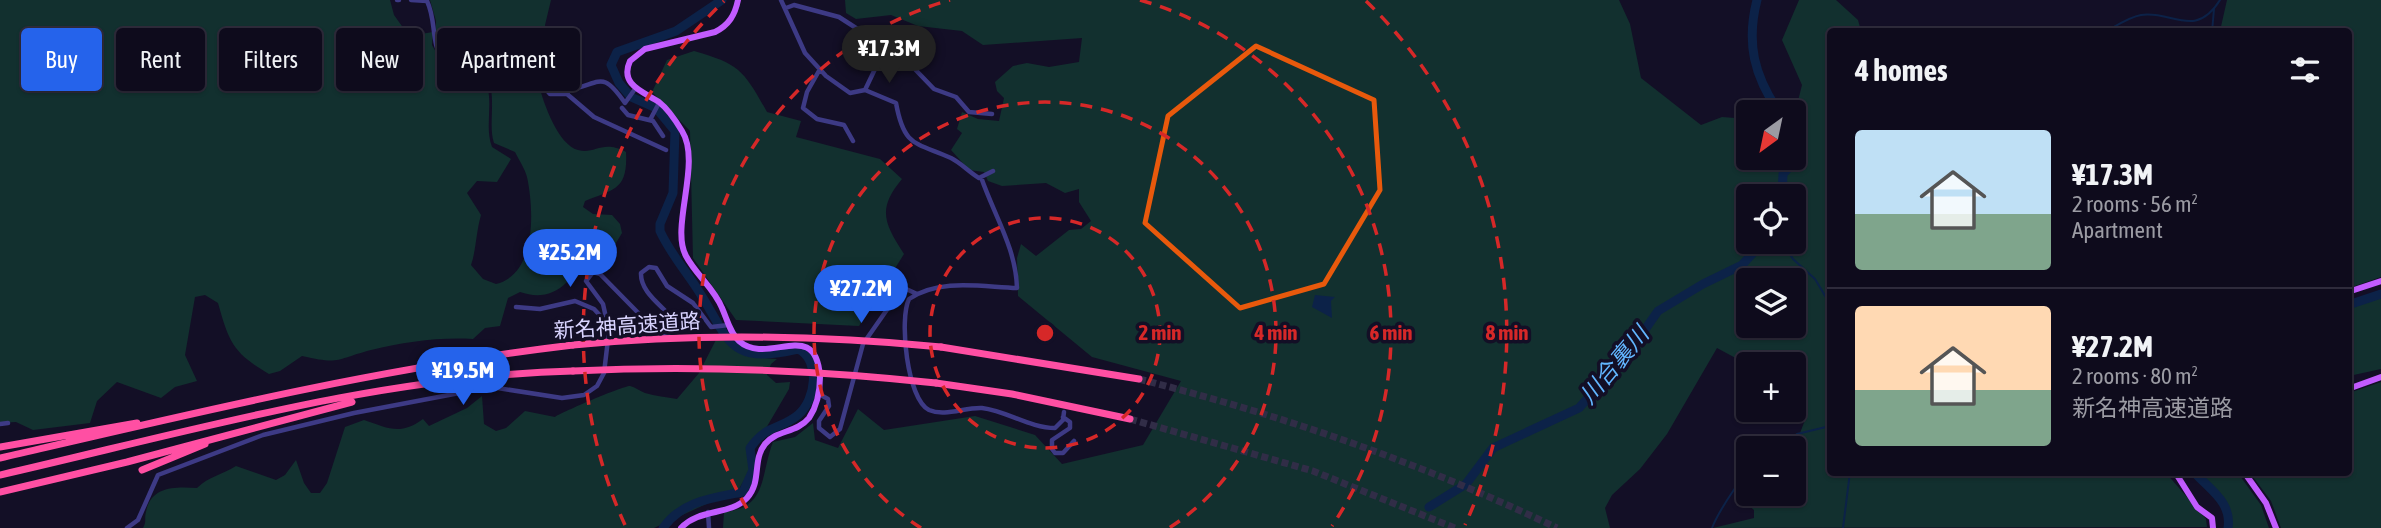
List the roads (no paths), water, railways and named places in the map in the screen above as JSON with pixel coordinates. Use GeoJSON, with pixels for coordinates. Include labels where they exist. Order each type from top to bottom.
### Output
{"type":"FeatureCollection","features":[{"type":"Feature","properties":{"kind":"highway","name":"新名神高速道路"},"geometry":{"type":"LineString","coordinates":[[0,458],[382,373],[573,345],[659,338],[776,337],[941,347],[1139,379]]}},
{"type":"Feature","properties":{"kind":"highway","name":"新名神高速道路"},"geometry":{"type":"LineString","coordinates":[[0,475],[307,406],[461,379],[573,371],[640,368],[797,371],[936,383],[1012,394],[1130,419]]}},
{"type":"Feature","properties":{"kind":"highway"},"geometry":{"type":"LineString","coordinates":[[0,492],[101,469],[323,408],[461,379]]}},
{"type":"Feature","properties":{"kind":"highway"},"geometry":{"type":"LineString","coordinates":[[0,445],[127,423],[147,424]]}},
{"type":"Feature","properties":{"kind":"highway"},"geometry":{"type":"LineString","coordinates":[[142,470],[238,430]]}},
{"type":"Feature","properties":{"kind":"main road"},"geometry":{"type":"LineString","coordinates":[[681,528],[691,519],[739,505],[746,499],[756,483],[759,454],[763,446],[776,435],[802,425],[809,418],[819,394],[819,368],[814,354],[806,346],[795,343],[766,350],[752,349],[737,339],[728,326],[718,300],[684,252],[687,143],[682,131],[659,104],[635,89],[627,71],[635,55],[664,44],[715,33],[732,18],[738,0]]}},
{"type":"Feature","properties":{"kind":"main road"},"geometry":{"type":"LineString","coordinates":[[2352,291],[2381,281]]}},
{"type":"Feature","properties":{"kind":"main road"},"geometry":{"type":"LineString","coordinates":[[2352,388],[2381,377]]}},
{"type":"Feature","properties":{"kind":"main road"},"geometry":{"type":"LineString","coordinates":[[2178,476],[2197,507],[2212,518],[2213,528]]}},
{"type":"Feature","properties":{"kind":"main road"},"geometry":{"type":"LineString","coordinates":[[2247,476],[2266,503],[2276,528]]}},
{"type":"Feature","properties":{"kind":"street"},"geometry":{"type":"LineString","coordinates":[[411,0],[427,1],[433,13],[434,46],[443,62],[450,60],[458,48],[503,51],[521,70],[537,66],[545,68],[545,88],[550,94],[567,94],[598,119],[666,150]]}},
{"type":"Feature","properties":{"kind":"street"},"geometry":{"type":"LineString","coordinates":[[780,0],[786,8],[800,44],[826,76],[850,93],[865,90],[896,103],[900,127],[908,139],[921,149],[952,159],[981,177],[1003,238],[1014,255],[1017,288],[949,286],[917,294],[909,299],[904,316],[912,388],[922,405],[938,412],[989,410],[1048,428],[1060,425],[1064,414],[1070,422],[1070,428],[1052,440],[1052,449],[1055,453],[1063,453],[1074,441]]}},
{"type":"Feature","properties":{"kind":"street"},"geometry":{"type":"LineString","coordinates":[[786,8],[792,3],[839,17],[907,61],[934,89],[956,97],[969,112],[992,114]]}},
{"type":"Feature","properties":{"kind":"street"},"geometry":{"type":"LineString","coordinates":[[865,90],[886,46]]}},
{"type":"Feature","properties":{"kind":"street"},"geometry":{"type":"LineString","coordinates":[[821,69],[807,92],[803,108],[817,119],[844,125],[853,141]]}},
{"type":"Feature","properties":{"kind":"street"},"geometry":{"type":"LineString","coordinates":[[567,94],[569,90],[602,79],[608,82],[628,115],[656,123],[663,136]]}},
{"type":"Feature","properties":{"kind":"street"},"geometry":{"type":"LineString","coordinates":[[623,107],[635,89]]}},
{"type":"Feature","properties":{"kind":"street"},"geometry":{"type":"LineString","coordinates":[[650,120],[659,104]]}},
{"type":"Feature","properties":{"kind":"street"},"geometry":{"type":"LineString","coordinates":[[981,177],[993,171]]}},
{"type":"Feature","properties":{"kind":"street"},"geometry":{"type":"LineString","coordinates":[[127,528],[138,520],[158,475],[263,435],[354,413],[491,387],[562,398],[584,395],[597,386],[604,373],[609,324],[603,304],[586,281],[593,272],[605,279],[654,330],[668,334],[674,328],[672,316],[658,307],[642,283],[641,273],[649,267],[656,268],[667,286],[693,303],[714,328],[728,326]]}},
{"type":"Feature","properties":{"kind":"street"},"geometry":{"type":"LineString","coordinates":[[819,394],[828,399],[829,406],[819,421],[820,428],[830,437],[840,429],[863,344],[900,291],[904,288],[917,294]]}},
{"type":"Feature","properties":{"kind":"street"},"geometry":{"type":"LineString","coordinates":[[516,307],[540,309],[566,302],[585,303],[609,324]]}},
{"type":"Feature","properties":{"kind":"street"},"geometry":{"type":"LineString","coordinates":[[0,424],[8,423]]}},
{"type":"Feature","properties":{"kind":"street"},"geometry":{"type":"LineString","coordinates":[[708,512],[709,528]]}},
{"type":"Feature","properties":{"kind":"water"},"geometry":{"type":"Polygon","coordinates":[[[1315,295],[1335,297],[1331,301],[1332,318],[1312,307],[1315,295]]]}},
{"type":"Feature","properties":{"kind":"waterway"},"geometry":{"type":"LineString","coordinates":[[663,528],[688,506],[743,492],[753,470],[750,448],[762,435],[798,415],[809,400],[812,390],[813,371],[810,362],[798,349],[756,354],[732,344],[668,246],[660,231],[660,224],[673,193],[675,131],[656,108],[631,97],[619,83],[611,65],[617,52],[676,31],[722,0]]}},
{"type":"Feature","properties":{"kind":"waterway","name":"川合裏川"},"geometry":{"type":"LineString","coordinates":[[1757,0],[1752,31],[1754,59],[1771,100]]}},
{"type":"Feature","properties":{"kind":"waterway"},"geometry":{"type":"LineString","coordinates":[[2112,28],[2141,15],[2183,21],[2201,19],[2211,12],[2220,0]]}},
{"type":"Feature","properties":{"kind":"waterway"},"geometry":{"type":"LineString","coordinates":[[2212,28],[2214,9]]}},
{"type":"Feature","properties":{"kind":"waterway","name":"川合裏川"},"geometry":{"type":"LineString","coordinates":[[1783,184],[1783,174],[1787,170]]}},
{"type":"Feature","properties":{"kind":"waterway","name":"川合裏川"},"geometry":{"type":"LineString","coordinates":[[1429,507],[1466,484],[1493,448],[1579,408],[1630,351],[1658,311],[1742,265],[1752,254]]}},
{"type":"Feature","properties":{"kind":"waterway"},"geometry":{"type":"LineString","coordinates":[[1790,254],[1815,279],[1827,299]]}},
{"type":"Feature","properties":{"kind":"waterway"},"geometry":{"type":"LineString","coordinates":[[2352,304],[2381,294]]}},
{"type":"Feature","properties":{"kind":"waterway"},"geometry":{"type":"LineString","coordinates":[[1797,434],[1827,427]]}},
{"type":"Feature","properties":{"kind":"waterway"},"geometry":{"type":"LineString","coordinates":[[1774,436],[1781,435]]}},
{"type":"Feature","properties":{"kind":"waterway"},"geometry":{"type":"LineString","coordinates":[[1843,528],[1850,476]]}},
{"type":"Feature","properties":{"kind":"waterway"},"geometry":{"type":"LineString","coordinates":[[2198,476],[2223,504],[2227,511],[2228,528]]}},
{"type":"Feature","properties":{"kind":"waterway"},"geometry":{"type":"LineString","coordinates":[[1712,528],[1736,486]]}},
{"type":"Feature","properties":{"kind":"tunnel"},"geometry":{"type":"LineString","coordinates":[[1139,379],[1193,393],[1352,443],[1455,482],[1557,528]]}},
{"type":"Feature","properties":{"kind":"tunnel"},"geometry":{"type":"LineString","coordinates":[[1130,419],[1313,471],[1455,528]]}}]}
